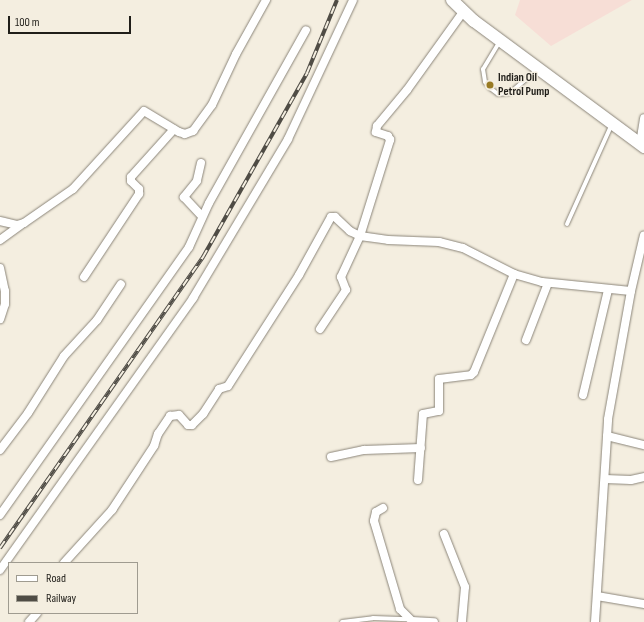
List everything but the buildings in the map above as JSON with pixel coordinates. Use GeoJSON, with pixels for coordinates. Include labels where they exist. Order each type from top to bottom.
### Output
{"type":"FeatureCollection","features":[{"type":"Feature","properties":{"kind":"main road"},"geometry":{"type":"LineString","coordinates":[[452,0],[463,12],[537,69],[642,145]]}},
{"type":"Feature","properties":{"kind":"street"},"geometry":{"type":"LineString","coordinates":[[0,240],[73,189],[144,111],[174,129],[189,134],[196,128],[212,105],[236,54],[266,0]]}},
{"type":"Feature","properties":{"kind":"street"},"geometry":{"type":"LineString","coordinates":[[0,570],[193,298],[288,139],[353,0]]}},
{"type":"Feature","properties":{"kind":"street"},"geometry":{"type":"LineString","coordinates":[[320,329],[346,290],[341,277],[360,236],[390,140],[388,136],[376,132],[377,126],[407,90],[463,12]]}},
{"type":"Feature","properties":{"kind":"street"},"geometry":{"type":"LineString","coordinates":[[0,515],[189,247],[202,216],[306,30]]}},
{"type":"Feature","properties":{"kind":"street"},"geometry":{"type":"LineString","coordinates":[[642,145],[644,118]]}},
{"type":"Feature","properties":{"kind":"street"},"geometry":{"type":"LineString","coordinates":[[84,277],[139,194],[139,189],[131,181],[131,176],[174,129]]}},
{"type":"Feature","properties":{"kind":"street"},"geometry":{"type":"LineString","coordinates":[[201,163],[198,181],[184,198],[202,216]]}},
{"type":"Feature","properties":{"kind":"street"},"geometry":{"type":"LineString","coordinates":[[65,562],[112,510],[154,446],[158,434],[170,416],[176,413],[188,425],[192,425],[203,414],[217,391],[228,386],[299,275],[329,219],[335,217],[350,231],[360,236],[449,244],[463,248],[514,274],[548,283],[608,290],[631,291]]}},
{"type":"Feature","properties":{"kind":"street"},"geometry":{"type":"LineString","coordinates":[[0,221],[20,225]]}},
{"type":"Feature","properties":{"kind":"street"},"geometry":{"type":"LineString","coordinates":[[595,622],[607,436],[631,291],[644,236]]}},
{"type":"Feature","properties":{"kind":"street"},"geometry":{"type":"LineString","coordinates":[[0,268],[5,291],[5,304],[0,319]]}},
{"type":"Feature","properties":{"kind":"street"},"geometry":{"type":"LineString","coordinates":[[418,480],[424,413],[438,413],[440,410],[439,379],[471,375],[474,372],[514,274]]}},
{"type":"Feature","properties":{"kind":"street"},"geometry":{"type":"LineString","coordinates":[[526,340],[548,283]]}},
{"type":"Feature","properties":{"kind":"street"},"geometry":{"type":"LineString","coordinates":[[0,450],[28,413],[64,356],[97,320],[121,284]]}},
{"type":"Feature","properties":{"kind":"street"},"geometry":{"type":"LineString","coordinates":[[583,395],[608,290]]}},
{"type":"Feature","properties":{"kind":"street"},"geometry":{"type":"LineString","coordinates":[[607,436],[644,445]]}},
{"type":"Feature","properties":{"kind":"street"},"geometry":{"type":"LineString","coordinates":[[331,457],[364,450],[420,448]]}},
{"type":"Feature","properties":{"kind":"street"},"geometry":{"type":"LineString","coordinates":[[605,479],[631,480],[644,477]]}},
{"type":"Feature","properties":{"kind":"street"},"geometry":{"type":"LineString","coordinates":[[383,508],[376,512],[374,521],[398,601],[408,619],[434,622]]}},
{"type":"Feature","properties":{"kind":"street"},"geometry":{"type":"LineString","coordinates":[[444,534],[465,587],[462,622]]}},
{"type":"Feature","properties":{"kind":"street"},"geometry":{"type":"LineString","coordinates":[[597,596],[644,604]]}},
{"type":"Feature","properties":{"kind":"street"},"geometry":{"type":"LineString","coordinates":[[29,622],[36,614]]}},
{"type":"Feature","properties":{"kind":"lane"},"geometry":{"type":"LineString","coordinates":[[500,40],[483,69],[485,82],[490,88],[498,94],[510,93],[537,69]]}},
{"type":"Feature","properties":{"kind":"lane"},"geometry":{"type":"LineString","coordinates":[[567,224],[612,124]]}},
{"type":"Feature","properties":{"kind":"lane"},"geometry":{"type":"LineString","coordinates":[[342,622],[373,618],[408,619]]}},
{"type":"Feature","properties":{"kind":"shaded area"},"geometry":{"type":"Polygon","coordinates":[[[520,0],[632,0],[551,46],[515,15],[520,0]]]}},
{"type":"Feature","properties":{"kind":"railway"},"geometry":{"type":"LineString","coordinates":[[0,548],[203,257],[307,73],[337,0]]}},
{"type":"Feature","properties":{"kind":"place","name":"Indian Oil Petrol Pump"},"geometry":{"type":"Point","coordinates":[490,85]}}]}
